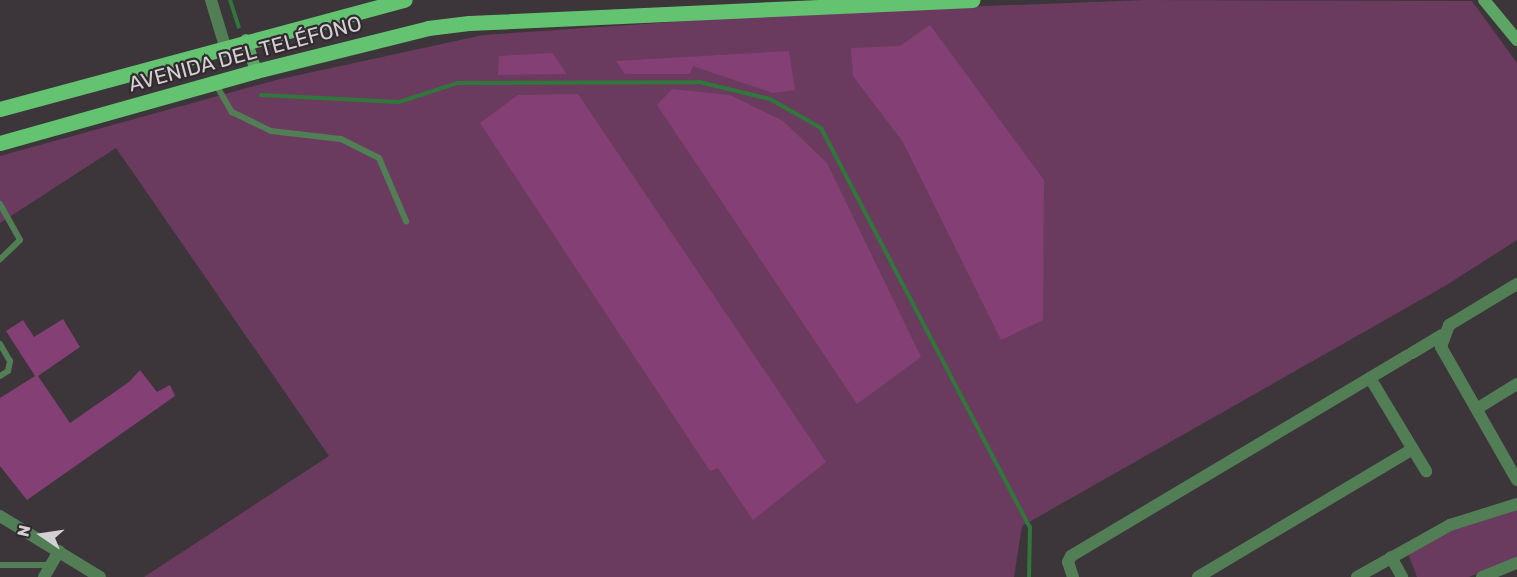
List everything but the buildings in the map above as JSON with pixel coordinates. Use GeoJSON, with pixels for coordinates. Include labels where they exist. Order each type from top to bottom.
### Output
{"type":"FeatureCollection","features":[{"type":"Feature","properties":{"kind":"main road","name":"AVENIDA DEL TELÉFONO"},"geometry":{"type":"LineString","coordinates":[[0,109],[246,40],[405,0]]}},
{"type":"Feature","properties":{"kind":"main road","name":"AVENIDA DEL TELÉFONO"},"geometry":{"type":"LineString","coordinates":[[0,143],[256,71],[428,28],[470,23],[972,0]]}},
{"type":"Feature","properties":{"kind":"main road"},"geometry":{"type":"LineString","coordinates":[[1484,0],[1517,40]]}},
{"type":"Feature","properties":{"kind":"main road"},"geometry":{"type":"LineString","coordinates":[[246,40],[256,71]]}},
{"type":"Feature","properties":{"kind":"street"},"geometry":{"type":"LineString","coordinates":[[211,0],[225,46]]}},
{"type":"Feature","properties":{"kind":"street"},"geometry":{"type":"LineString","coordinates":[[1073,577],[1068,562],[1071,556],[1442,335],[1449,325],[1517,284]]}},
{"type":"Feature","properties":{"kind":"street"},"geometry":{"type":"LineString","coordinates":[[1442,335],[1441,347],[1516,477]]}},
{"type":"Feature","properties":{"kind":"street"},"geometry":{"type":"LineString","coordinates":[[1370,378],[1426,471]]}},
{"type":"Feature","properties":{"kind":"street"},"geometry":{"type":"LineString","coordinates":[[1478,408],[1517,384]]}},
{"type":"Feature","properties":{"kind":"street"},"geometry":{"type":"LineString","coordinates":[[1198,577],[1413,449]]}},
{"type":"Feature","properties":{"kind":"street"},"geometry":{"type":"LineString","coordinates":[[1357,577],[1450,525],[1517,504]]}},
{"type":"Feature","properties":{"kind":"street"},"geometry":{"type":"LineString","coordinates":[[0,516],[100,577]]}},
{"type":"Feature","properties":{"kind":"street"},"geometry":{"type":"LineString","coordinates":[[44,577],[59,551]]}},
{"type":"Feature","properties":{"kind":"street"},"geometry":{"type":"LineString","coordinates":[[1391,556],[1402,577]]}},
{"type":"Feature","properties":{"kind":"street"},"geometry":{"type":"LineString","coordinates":[[1482,577],[1517,563]]}},
{"type":"Feature","properties":{"kind":"lane"},"geometry":{"type":"LineString","coordinates":[[214,83],[232,112],[271,131],[341,139],[379,158],[406,221]]}},
{"type":"Feature","properties":{"kind":"lane"},"geometry":{"type":"LineString","coordinates":[[0,204],[20,240],[0,259]]}},
{"type":"Feature","properties":{"kind":"lane"},"geometry":{"type":"LineString","coordinates":[[0,344],[10,361],[8,371],[0,376]]}},
{"type":"Feature","properties":{"kind":"lane"},"geometry":{"type":"LineString","coordinates":[[0,565],[52,565]]}},
{"type":"Feature","properties":{"kind":"shaded area"},"geometry":{"type":"Polygon","coordinates":[[[1145,0],[1472,1],[1517,63],[1517,240],[1445,286],[1022,526],[1014,577],[144,577],[329,456],[116,148],[0,223],[0,156],[276,80],[483,35],[803,13],[1145,0]]]}},
{"type":"Feature","properties":{"kind":"shaded area"},"geometry":{"type":"Polygon","coordinates":[[[1517,509],[1517,557],[1469,577],[1417,577],[1409,556],[1411,549],[1460,527],[1517,509]]]}},
{"type":"Feature","properties":{"kind":"waterway"},"geometry":{"type":"LineString","coordinates":[[230,0],[239,27]]}},
{"type":"Feature","properties":{"kind":"waterway"},"geometry":{"type":"LineString","coordinates":[[261,95],[399,102],[458,83],[699,82],[770,99],[821,128],[1030,527],[1029,577]]}}]}
